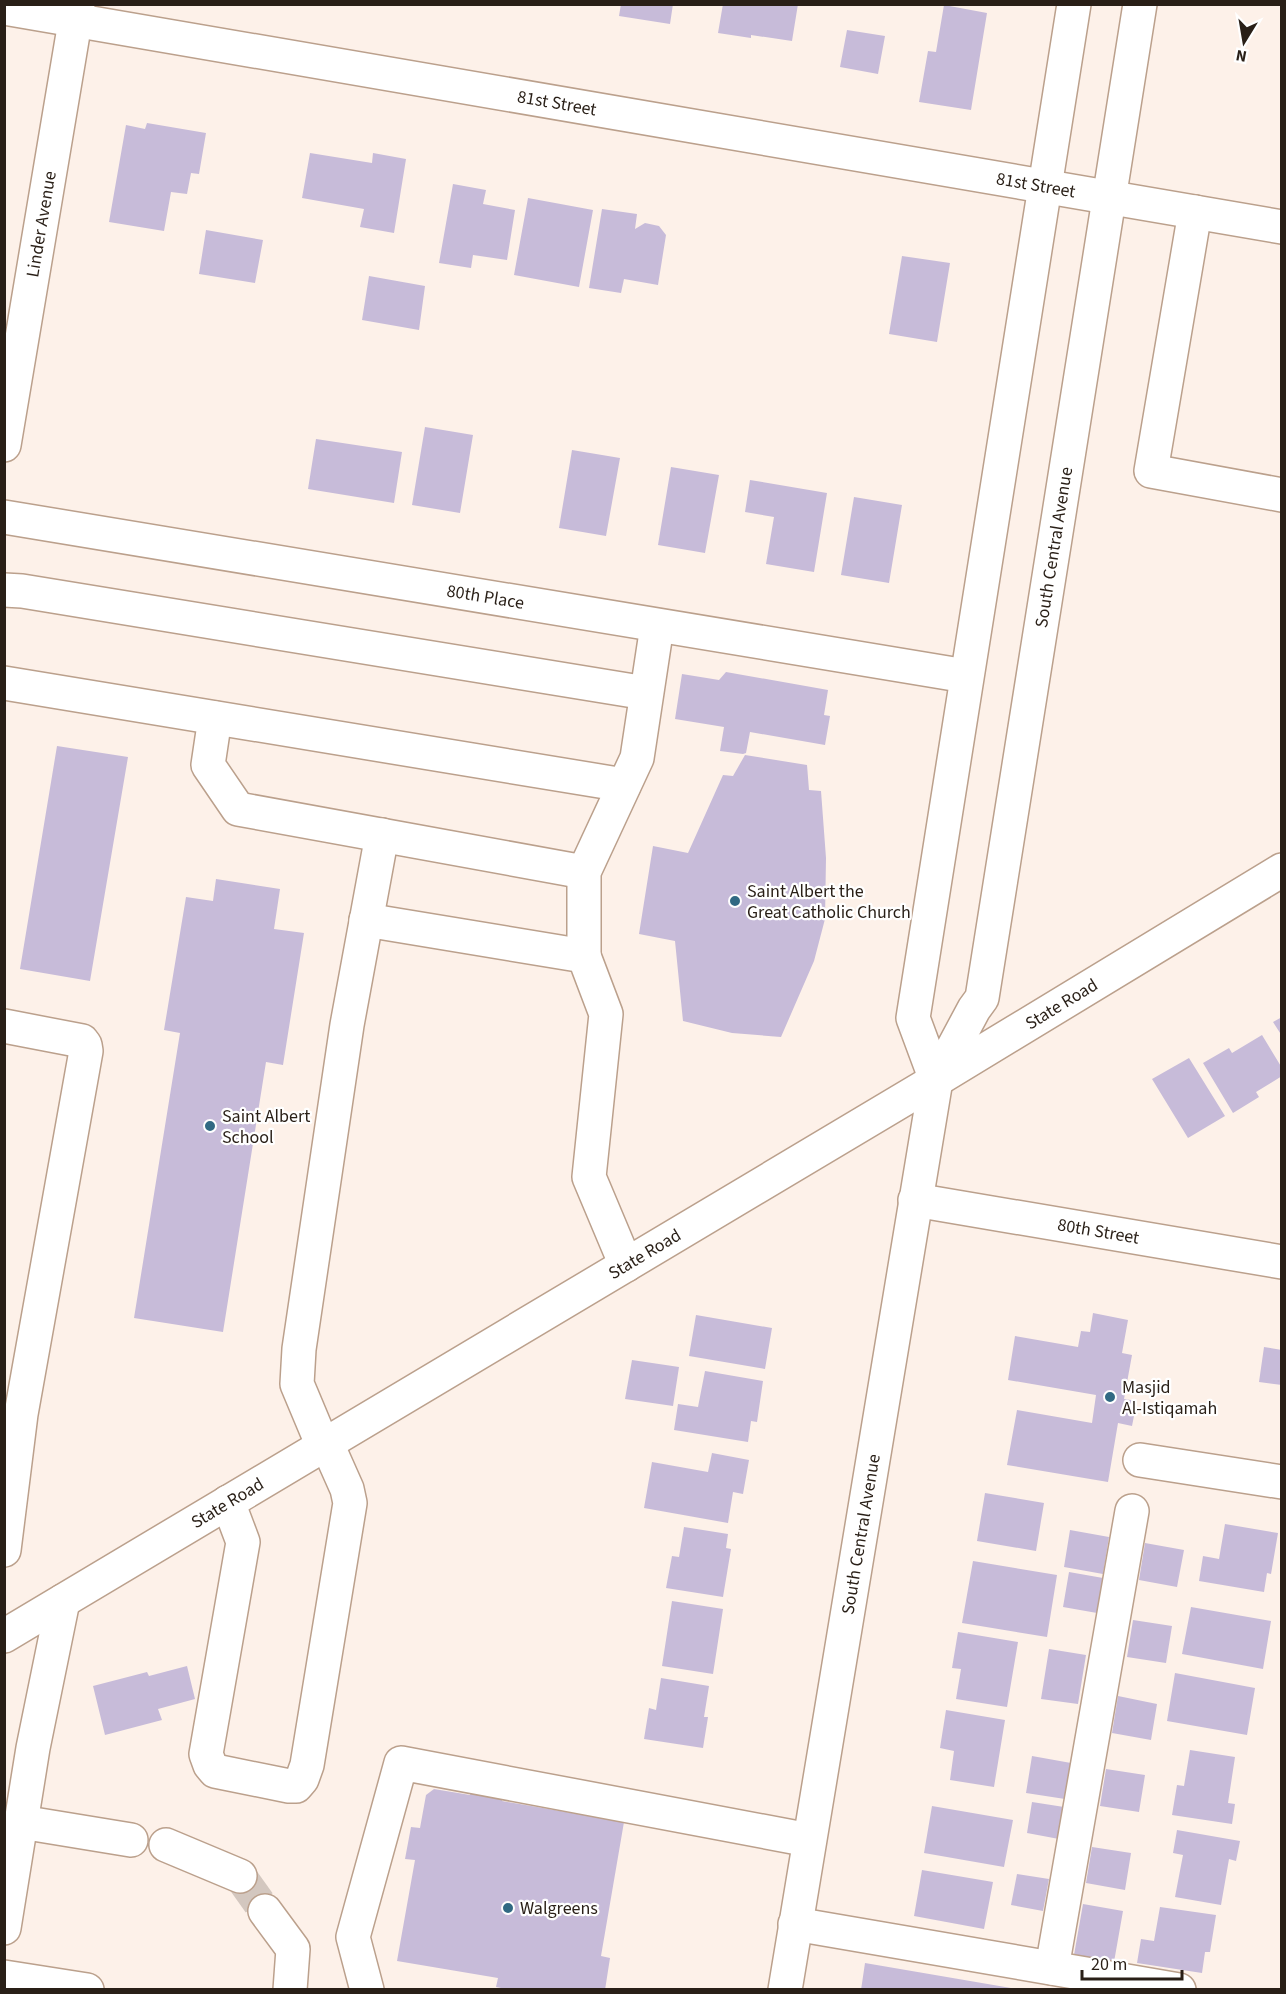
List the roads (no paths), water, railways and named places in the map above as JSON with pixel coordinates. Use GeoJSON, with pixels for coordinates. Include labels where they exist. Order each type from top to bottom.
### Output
{"type":"FeatureCollection","features":[{"type":"Feature","properties":{"kind":"street"},"geometry":{"type":"LineString","coordinates":[[936,1080],[913,1018],[1074,4]]}},
{"type":"Feature","properties":{"kind":"street","name":"South Central Avenue"},"geometry":{"type":"LineString","coordinates":[[785,1989],[936,1080],[982,999],[1140,4]]}},
{"type":"Feature","properties":{"kind":"street","name":"81st Street"},"geometry":{"type":"LineString","coordinates":[[4,8],[77,12],[1046,187],[1281,227]]}},
{"type":"Feature","properties":{"kind":"street","name":"Linder Avenue"},"geometry":{"type":"LineString","coordinates":[[4,445],[77,12]]}},
{"type":"Feature","properties":{"kind":"street"},"geometry":{"type":"LineString","coordinates":[[1195,212],[1151,471],[1281,495]]}},
{"type":"Feature","properties":{"kind":"street","name":"80th Place"},"geometry":{"type":"LineString","coordinates":[[4,517],[966,676]]}},
{"type":"Feature","properties":{"kind":"street"},"geometry":{"type":"LineString","coordinates":[[4,590],[646,693]]}},
{"type":"Feature","properties":{"kind":"street"},"geometry":{"type":"LineString","coordinates":[[626,1265],[589,1177],[606,1014],[584,956],[584,872],[637,758],[657,626]]}},
{"type":"Feature","properties":{"kind":"street"},"geometry":{"type":"LineString","coordinates":[[4,683],[624,785]]}},
{"type":"Feature","properties":{"kind":"street"},"geometry":{"type":"LineString","coordinates":[[215,718],[208,765],[238,809],[584,872]]}},
{"type":"Feature","properties":{"kind":"street"},"geometry":{"type":"LineString","coordinates":[[228,1502],[243,1542],[206,1754],[210,1766],[215,1771],[296,1786],[302,1779],[307,1765],[350,1503],[347,1489],[297,1384],[299,1349],[347,1025],[382,835]]}},
{"type":"Feature","properties":{"kind":"street","name":"State Road"},"geometry":{"type":"LineString","coordinates":[[4,1636],[936,1080],[1281,870]]}},
{"type":"Feature","properties":{"kind":"street"},"geometry":{"type":"LineString","coordinates":[[366,920],[584,956]]}},
{"type":"Feature","properties":{"kind":"street"},"geometry":{"type":"LineString","coordinates":[[4,1026],[82,1041],[86,1045],[86,1051],[21,1414],[4,1550]]}},
{"type":"Feature","properties":{"kind":"street","name":"80th Street"},"geometry":{"type":"LineString","coordinates":[[915,1200],[1281,1262]]}},
{"type":"Feature","properties":{"kind":"street"},"geometry":{"type":"LineString","coordinates":[[1140,1460],[1281,1482]]}},
{"type":"Feature","properties":{"kind":"street"},"geometry":{"type":"LineString","coordinates":[[1052,1968],[1132,1511]]}},
{"type":"Feature","properties":{"kind":"street"},"geometry":{"type":"LineString","coordinates":[[4,1928],[33,1748],[63,1601]]}},
{"type":"Feature","properties":{"kind":"street"},"geometry":{"type":"LineString","coordinates":[[4,1768],[33,1748]]}},
{"type":"Feature","properties":{"kind":"street"},"geometry":{"type":"LineString","coordinates":[[368,1989],[353,1937],[400,1763],[809,1840]]}},
{"type":"Feature","properties":{"kind":"street"},"geometry":{"type":"LineString","coordinates":[[21,1822],[131,1840]]}},
{"type":"Feature","properties":{"kind":"street"},"geometry":{"type":"LineString","coordinates":[[166,1845],[240,1876]]}},
{"type":"Feature","properties":{"kind":"street"},"geometry":{"type":"LineString","coordinates":[[265,1911],[293,1949],[290,1989]]}},
{"type":"Feature","properties":{"kind":"street"},"geometry":{"type":"LineString","coordinates":[[795,1924],[1179,1989]]}},
{"type":"Feature","properties":{"kind":"street"},"geometry":{"type":"LineString","coordinates":[[4,1977],[87,1989]]}},
{"type":"Feature","properties":{"kind":"tunnel"},"geometry":{"type":"LineString","coordinates":[[240,1876],[265,1911]]}},
{"type":"Feature","properties":{"kind":"place","name":"Saint Albert the Great Catholic Church"},"geometry":{"type":"Point","coordinates":[735,901]}},
{"type":"Feature","properties":{"kind":"place","name":"Saint Albert School"},"geometry":{"type":"Point","coordinates":[210,1126]}},
{"type":"Feature","properties":{"kind":"place","name":"Masjid Al-Istiqamah"},"geometry":{"type":"Point","coordinates":[1110,1397]}},
{"type":"Feature","properties":{"kind":"place","name":"Walgreens"},"geometry":{"type":"Point","coordinates":[508,1908]}}]}
